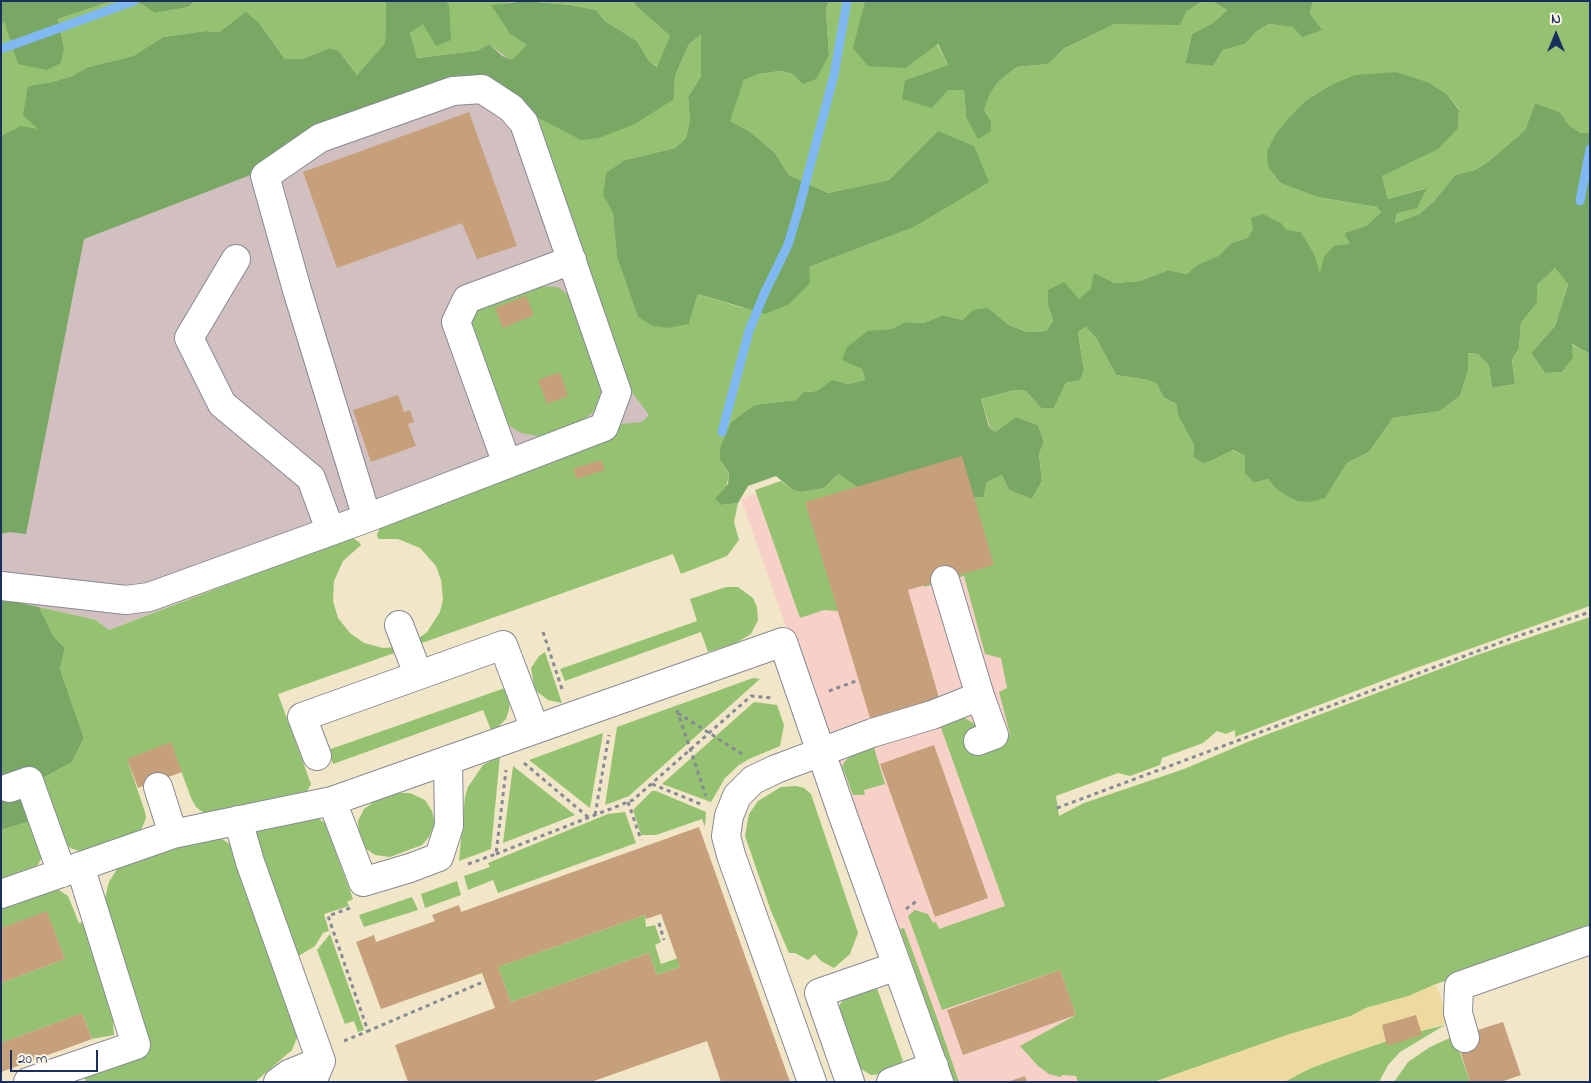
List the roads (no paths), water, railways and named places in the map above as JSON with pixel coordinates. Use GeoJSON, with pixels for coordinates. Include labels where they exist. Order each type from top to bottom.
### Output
{"type":"FeatureCollection","features":[{"type":"Feature","properties":{"kind":"street"},"geometry":{"type":"LineString","coordinates":[[1,586],[126,600],[149,598],[367,518],[604,427],[618,392],[524,123],[511,108],[482,90],[452,91],[320,138],[265,176],[310,335],[367,518]]}},
{"type":"Feature","properties":{"kind":"street"},"geometry":{"type":"LineString","coordinates":[[236,259],[189,338],[222,404],[311,478],[330,530]]}},
{"type":"Feature","properties":{"kind":"street"},"geometry":{"type":"LineString","coordinates":[[507,464],[456,322],[467,299],[572,260]]}},
{"type":"Feature","properties":{"kind":"street"},"geometry":{"type":"LineString","coordinates":[[944,580],[994,735],[978,742]]}},
{"type":"Feature","properties":{"kind":"street"},"geometry":{"type":"LineString","coordinates":[[399,625],[418,674]]}},
{"type":"Feature","properties":{"kind":"street"},"geometry":{"type":"LineString","coordinates":[[1,894],[173,834],[332,801],[783,642],[937,1074],[891,1082]]}},
{"type":"Feature","properties":{"kind":"street"},"geometry":{"type":"LineString","coordinates":[[317,756],[302,716],[418,674],[503,646],[534,729]]}},
{"type":"Feature","properties":{"kind":"street"},"geometry":{"type":"LineString","coordinates":[[812,1082],[731,855],[726,836],[729,816],[737,796],[753,780],[872,733],[980,696]]}},
{"type":"Feature","properties":{"kind":"street"},"geometry":{"type":"LineString","coordinates":[[332,801],[362,882],[410,868],[439,857],[450,826],[448,760]]}},
{"type":"Feature","properties":{"kind":"street"},"geometry":{"type":"LineString","coordinates":[[9,788],[29,781],[71,870],[136,1045],[28,1082]]}},
{"type":"Feature","properties":{"kind":"street"},"geometry":{"type":"LineString","coordinates":[[158,786],[173,834]]}},
{"type":"Feature","properties":{"kind":"street"},"geometry":{"type":"LineString","coordinates":[[238,820],[316,1071],[289,1074],[278,1082]]}},
{"type":"Feature","properties":{"kind":"street"},"geometry":{"type":"LineString","coordinates":[[1465,1038],[1458,1013],[1459,986],[1590,940]]}},
{"type":"Feature","properties":{"kind":"street"},"geometry":{"type":"LineString","coordinates":[[850,1082],[819,993],[897,966]]}},
{"type":"Feature","properties":{"kind":"waterway"},"geometry":{"type":"LineString","coordinates":[[1,49],[134,1]]}},
{"type":"Feature","properties":{"kind":"waterway"},"geometry":{"type":"LineString","coordinates":[[722,432],[749,331],[764,294],[788,245],[799,208],[834,75],[847,1]]}},
{"type":"Feature","properties":{"kind":"waterway"},"geometry":{"type":"LineString","coordinates":[[1580,201],[1590,149]]}}]}
